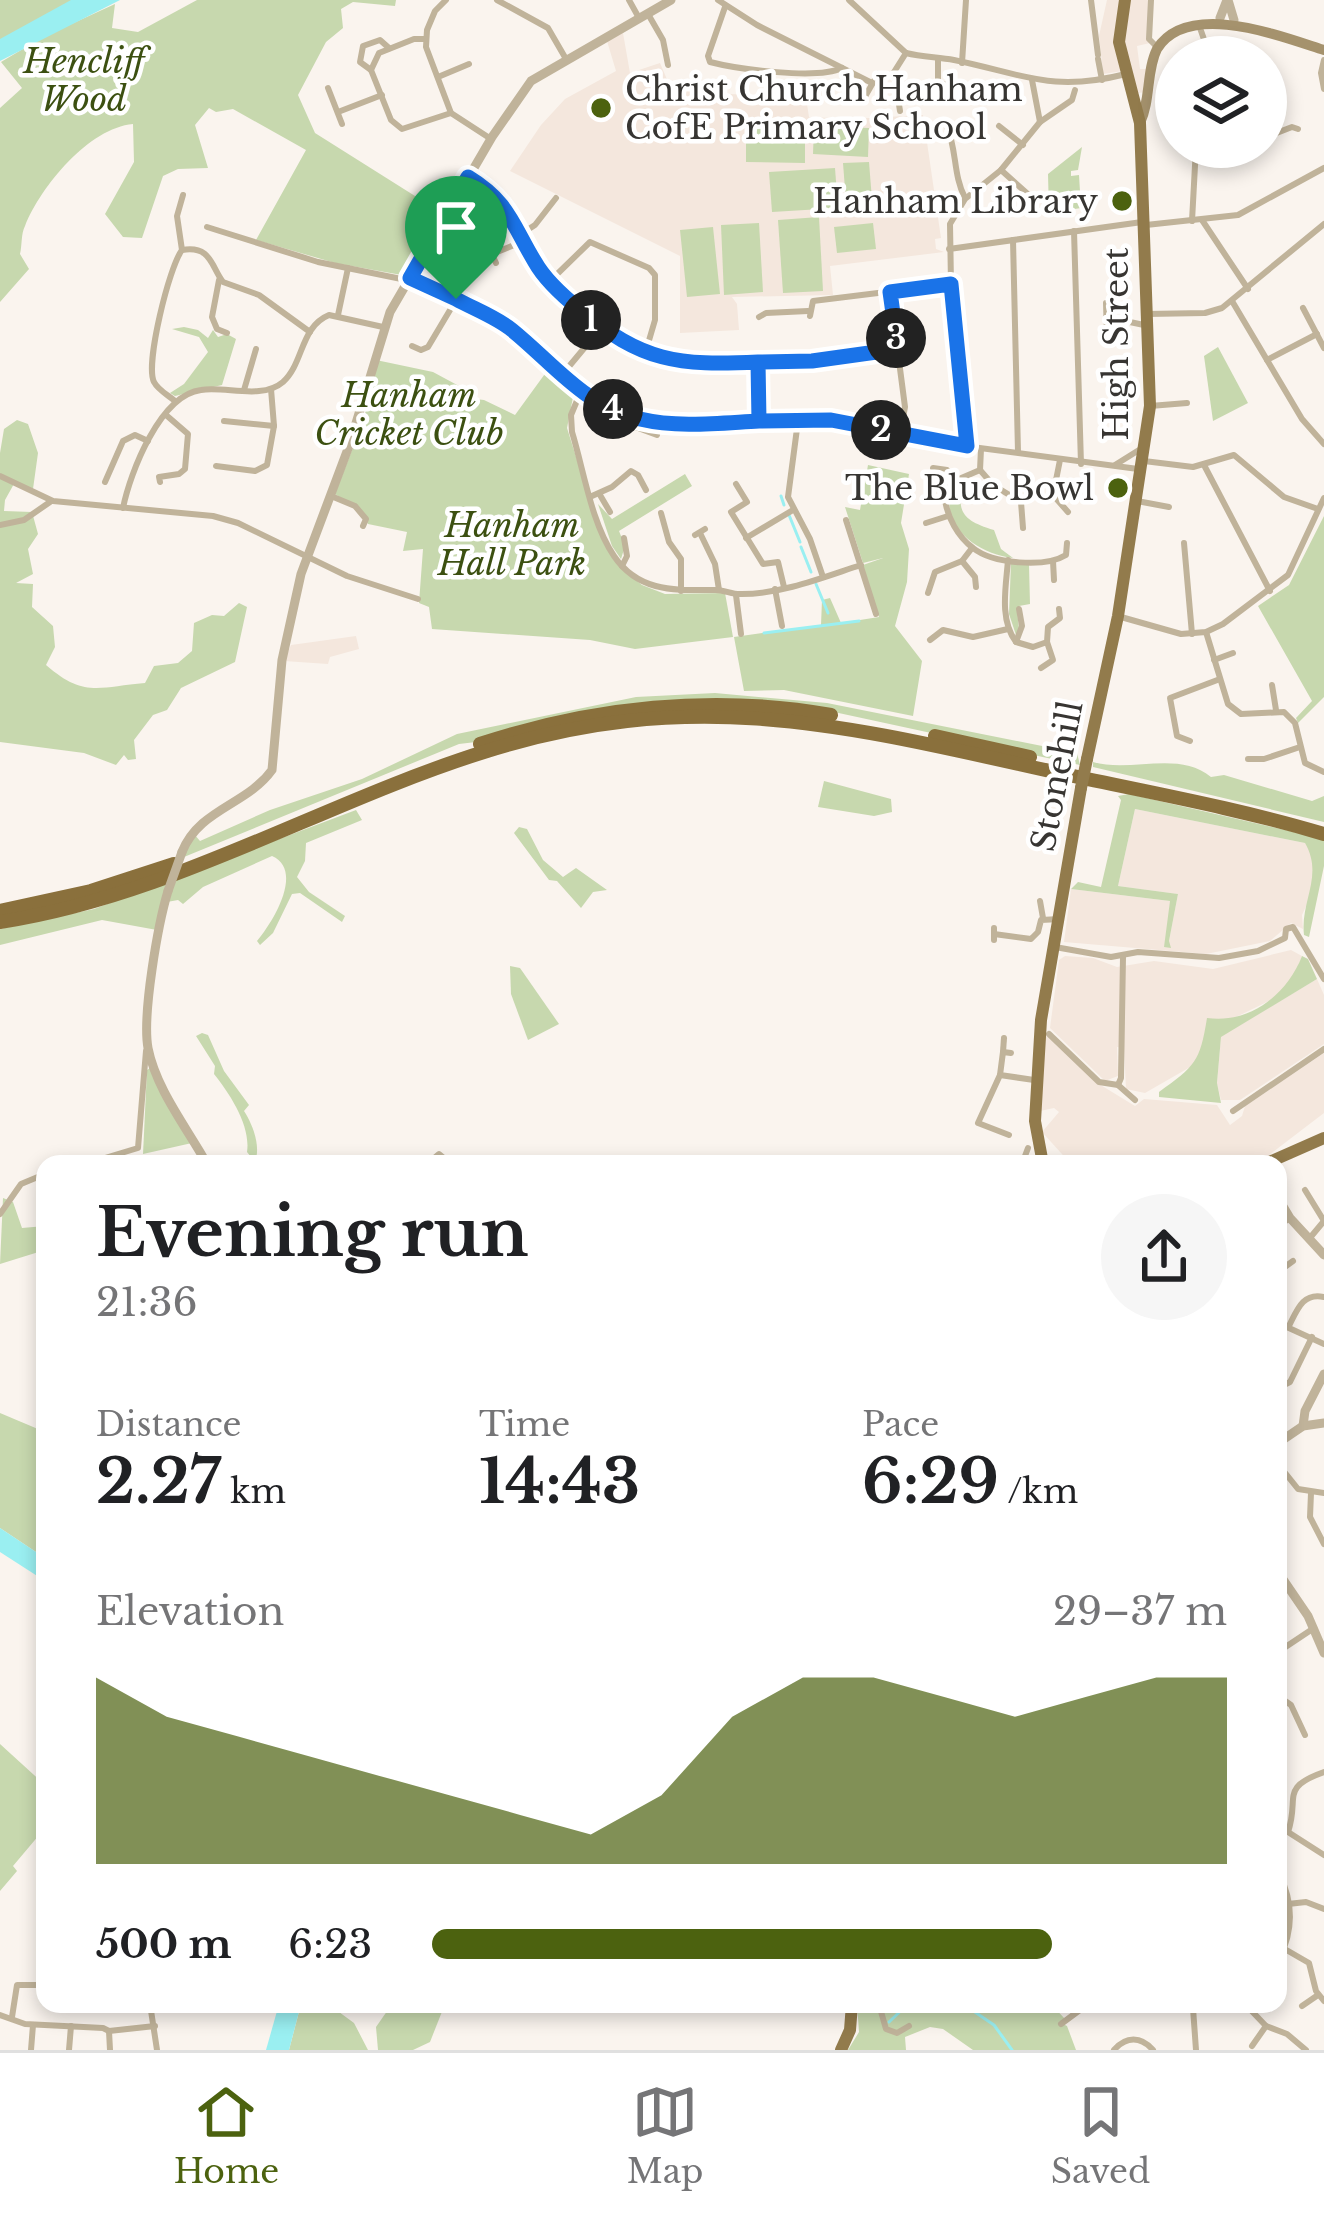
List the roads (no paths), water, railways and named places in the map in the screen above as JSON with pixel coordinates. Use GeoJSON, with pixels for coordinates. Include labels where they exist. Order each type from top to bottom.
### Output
{"type":"FeatureCollection","features":[{"type":"Feature","properties":{"kind":"highway"},"geometry":{"type":"LineString","coordinates":[[0,911],[91,891],[169,866],[514,733],[661,707],[781,708],[840,717],[1324,829]]}},
{"type":"Feature","properties":{"kind":"highway"},"geometry":{"type":"LineString","coordinates":[[0,922],[122,893],[483,752],[571,729],[658,717],[782,718],[870,731],[1324,829]]}},
{"type":"Feature","properties":{"kind":"main road","name":"High Street"},"geometry":{"type":"LineString","coordinates":[[1118,616],[1150,406],[1140,101],[1126,74],[1119,43],[1126,0]]}},
{"type":"Feature","properties":{"kind":"main road"},"geometry":{"type":"LineString","coordinates":[[1169,36],[1220,18],[1324,50]]}},
{"type":"Feature","properties":{"kind":"main road"},"geometry":{"type":"LineString","coordinates":[[1140,101],[1155,57]]}},
{"type":"Feature","properties":{"kind":"main road","name":"Stonehill"},"geometry":{"type":"LineString","coordinates":[[1041,1155],[1036,1136],[1041,1020],[1081,788],[1118,616]]}},
{"type":"Feature","properties":{"kind":"main road"},"geometry":{"type":"LineString","coordinates":[[1287,1157],[1324,1140]]}},
{"type":"Feature","properties":{"kind":"main road"},"geometry":{"type":"LineString","coordinates":[[841,2050],[851,2013]]}},
{"type":"Feature","properties":{"kind":"street"},"geometry":{"type":"LineString","coordinates":[[446,0],[435,11],[425,39],[451,113],[491,139]]}},
{"type":"Feature","properties":{"kind":"street"},"geometry":{"type":"LineString","coordinates":[[497,0],[548,28],[566,59]]}},
{"type":"Feature","properties":{"kind":"street"},"geometry":{"type":"LineString","coordinates":[[629,0],[664,40],[668,65]]}},
{"type":"Feature","properties":{"kind":"street"},"geometry":{"type":"LineString","coordinates":[[115,1155],[138,1148],[150,1067],[147,1039],[152,981],[168,891],[190,834],[272,770],[281,660],[306,556],[362,408],[383,327],[468,177],[531,81],[671,0]]}},
{"type":"Feature","properties":{"kind":"street"},"geometry":{"type":"LineString","coordinates":[[849,0],[862,4],[906,53],[1032,80],[1073,83],[1126,74]]}},
{"type":"Feature","properties":{"kind":"street"},"geometry":{"type":"LineString","coordinates":[[962,63],[966,0]]}},
{"type":"Feature","properties":{"kind":"street"},"geometry":{"type":"LineString","coordinates":[[1090,0],[1102,80]]}},
{"type":"Feature","properties":{"kind":"street"},"geometry":{"type":"LineString","coordinates":[[1151,0],[1149,39],[1155,45]]}},
{"type":"Feature","properties":{"kind":"street"},"geometry":{"type":"LineString","coordinates":[[1220,18],[1227,0]]}},
{"type":"Feature","properties":{"kind":"street"},"geometry":{"type":"LineString","coordinates":[[1227,0],[1234,20]]}},
{"type":"Feature","properties":{"kind":"street"},"geometry":{"type":"LineString","coordinates":[[842,68],[832,72],[779,70],[710,62],[722,3],[872,83]]}},
{"type":"Feature","properties":{"kind":"street"},"geometry":{"type":"LineString","coordinates":[[1198,22],[1203,36]]}},
{"type":"Feature","properties":{"kind":"street"},"geometry":{"type":"LineString","coordinates":[[371,70],[379,53],[425,39]]}},
{"type":"Feature","properties":{"kind":"street"},"geometry":{"type":"LineString","coordinates":[[389,48],[380,40],[363,46],[360,62],[371,70],[392,119],[402,129],[451,113]]}},
{"type":"Feature","properties":{"kind":"street"},"geometry":{"type":"LineString","coordinates":[[900,110],[895,72],[906,53]]}},
{"type":"Feature","properties":{"kind":"street"},"geometry":{"type":"LineString","coordinates":[[938,58],[938,82],[956,86]]}},
{"type":"Feature","properties":{"kind":"street"},"geometry":{"type":"LineString","coordinates":[[1324,60],[1324,89]]}},
{"type":"Feature","properties":{"kind":"street"},"geometry":{"type":"LineString","coordinates":[[438,77],[469,64]]}},
{"type":"Feature","properties":{"kind":"street"},"geometry":{"type":"LineString","coordinates":[[863,100],[878,74]]}},
{"type":"Feature","properties":{"kind":"street"},"geometry":{"type":"LineString","coordinates":[[1032,80],[1040,122]]}},
{"type":"Feature","properties":{"kind":"street"},"geometry":{"type":"LineString","coordinates":[[328,88],[342,124]]}},
{"type":"Feature","properties":{"kind":"street"},"geometry":{"type":"LineString","coordinates":[[967,446],[950,224],[965,199],[1001,170],[1040,122],[1072,100],[1075,89]]}},
{"type":"Feature","properties":{"kind":"street"},"geometry":{"type":"LineString","coordinates":[[338,112],[382,95]]}},
{"type":"Feature","properties":{"kind":"street"},"geometry":{"type":"LineString","coordinates":[[999,126],[1023,145]]}},
{"type":"Feature","properties":{"kind":"street"},"geometry":{"type":"LineString","coordinates":[[946,127],[965,199]]}},
{"type":"Feature","properties":{"kind":"street"},"geometry":{"type":"LineString","coordinates":[[1287,129],[1298,129]]}},
{"type":"Feature","properties":{"kind":"street"},"geometry":{"type":"LineString","coordinates":[[1196,168],[1197,220],[1248,289]]}},
{"type":"Feature","properties":{"kind":"street"},"geometry":{"type":"LineString","coordinates":[[950,249],[1238,215],[1324,168]]}},
{"type":"Feature","properties":{"kind":"street"},"geometry":{"type":"LineString","coordinates":[[1001,170],[1030,196]]}},
{"type":"Feature","properties":{"kind":"street"},"geometry":{"type":"LineString","coordinates":[[468,177],[497,196],[537,267],[550,281],[602,328],[644,354],[687,364],[812,361],[898,349]]}},
{"type":"Feature","properties":{"kind":"street"},"geometry":{"type":"LineString","coordinates":[[176,401],[158,388],[151,373],[161,299],[182,250],[177,216],[183,196]]}},
{"type":"Feature","properties":{"kind":"street"},"geometry":{"type":"LineString","coordinates":[[492,255],[523,237],[556,198]]}},
{"type":"Feature","properties":{"kind":"street"},"geometry":{"type":"LineString","coordinates":[[1106,317],[1148,320],[1212,312],[1248,289],[1324,224]]}},
{"type":"Feature","properties":{"kind":"street"},"geometry":{"type":"LineString","coordinates":[[208,227],[348,268],[410,278],[508,327],[581,391],[639,419],[674,425],[831,420],[1106,467],[1193,467],[1234,455],[1284,497],[1318,510]]}},
{"type":"Feature","properties":{"kind":"street"},"geometry":{"type":"LineString","coordinates":[[1075,231],[1081,464]]}},
{"type":"Feature","properties":{"kind":"street"},"geometry":{"type":"LineString","coordinates":[[1013,240],[1018,452]]}},
{"type":"Feature","properties":{"kind":"street"},"geometry":{"type":"LineString","coordinates":[[550,281],[590,242],[649,268],[657,282],[655,320],[644,354]]}},
{"type":"Feature","properties":{"kind":"street"},"geometry":{"type":"LineString","coordinates":[[182,250],[213,260],[220,279],[212,317],[222,334]]}},
{"type":"Feature","properties":{"kind":"street"},"geometry":{"type":"LineString","coordinates":[[338,315],[348,268]]}},
{"type":"Feature","properties":{"kind":"street"},"geometry":{"type":"LineString","coordinates":[[220,279],[259,295],[310,332]]}},
{"type":"Feature","properties":{"kind":"street"},"geometry":{"type":"LineString","coordinates":[[763,312],[810,313],[813,302],[951,284]]}},
{"type":"Feature","properties":{"kind":"street"},"geometry":{"type":"LineString","coordinates":[[890,292],[905,406],[900,434]]}},
{"type":"Feature","properties":{"kind":"street"},"geometry":{"type":"LineString","coordinates":[[412,346],[428,347],[456,299]]}},
{"type":"Feature","properties":{"kind":"street"},"geometry":{"type":"LineString","coordinates":[[1232,301],[1302,419],[1324,444]]}},
{"type":"Feature","properties":{"kind":"street"},"geometry":{"type":"LineString","coordinates":[[1106,303],[1107,336]]}},
{"type":"Feature","properties":{"kind":"street"},"geometry":{"type":"LineString","coordinates":[[1303,308],[1324,348]]}},
{"type":"Feature","properties":{"kind":"street"},"geometry":{"type":"LineString","coordinates":[[123,508],[148,441],[165,414],[187,393],[271,389],[286,380],[321,318],[338,315],[383,327]]}},
{"type":"Feature","properties":{"kind":"street"},"geometry":{"type":"LineString","coordinates":[[561,376],[602,328]]}},
{"type":"Feature","properties":{"kind":"street"},"geometry":{"type":"LineString","coordinates":[[1267,360],[1317,334]]}},
{"type":"Feature","properties":{"kind":"street"},"geometry":{"type":"LineString","coordinates":[[244,391],[256,349]]}},
{"type":"Feature","properties":{"kind":"street"},"geometry":{"type":"LineString","coordinates":[[758,362],[759,421]]}},
{"type":"Feature","properties":{"kind":"street"},"geometry":{"type":"LineString","coordinates":[[225,452],[220,465],[262,469],[274,426],[271,389]]}},
{"type":"Feature","properties":{"kind":"street"},"geometry":{"type":"LineString","coordinates":[[581,391],[572,415],[572,432],[596,494],[604,536],[622,566],[648,584],[736,595],[861,565]]}},
{"type":"Feature","properties":{"kind":"street"},"geometry":{"type":"LineString","coordinates":[[1150,406],[1187,403]]}},
{"type":"Feature","properties":{"kind":"street"},"geometry":{"type":"LineString","coordinates":[[160,482],[160,477],[185,469],[188,434],[165,414]]}},
{"type":"Feature","properties":{"kind":"street"},"geometry":{"type":"LineString","coordinates":[[635,428],[639,419]]}},
{"type":"Feature","properties":{"kind":"street"},"geometry":{"type":"LineString","coordinates":[[799,420],[788,497],[824,577]]}},
{"type":"Feature","properties":{"kind":"street"},"geometry":{"type":"LineString","coordinates":[[228,436],[227,421],[274,426]]}},
{"type":"Feature","properties":{"kind":"street"},"geometry":{"type":"LineString","coordinates":[[609,429],[619,421],[657,435]]}},
{"type":"Feature","properties":{"kind":"street"},"geometry":{"type":"LineString","coordinates":[[1106,467],[1135,454],[1148,433]]}},
{"type":"Feature","properties":{"kind":"street"},"geometry":{"type":"LineString","coordinates":[[105,482],[123,441],[135,436],[148,441]]}},
{"type":"Feature","properties":{"kind":"street"},"geometry":{"type":"LineString","coordinates":[[981,448],[980,470],[993,485],[1021,502],[1023,528]]}},
{"type":"Feature","properties":{"kind":"street"},"geometry":{"type":"LineString","coordinates":[[1060,460],[1053,495],[1068,512]]}},
{"type":"Feature","properties":{"kind":"street"},"geometry":{"type":"LineString","coordinates":[[1204,465],[1270,591]]}},
{"type":"Feature","properties":{"kind":"street"},"geometry":{"type":"LineString","coordinates":[[596,494],[634,467],[646,490]]}},
{"type":"Feature","properties":{"kind":"street"},"geometry":{"type":"LineString","coordinates":[[933,468],[946,470],[956,479]]}},
{"type":"Feature","properties":{"kind":"street"},"geometry":{"type":"LineString","coordinates":[[980,470],[956,479],[946,494],[948,516],[973,548],[1008,560],[1053,561],[1066,555],[1067,544]]}},
{"type":"Feature","properties":{"kind":"street"},"geometry":{"type":"LineString","coordinates":[[0,476],[53,501],[213,516],[238,523],[346,577],[418,599]]}},
{"type":"Feature","properties":{"kind":"street"},"geometry":{"type":"LineString","coordinates":[[736,484],[747,502],[731,512],[763,564],[778,562],[784,587]]}},
{"type":"Feature","properties":{"kind":"street"},"geometry":{"type":"LineString","coordinates":[[982,498],[993,485]]}},
{"type":"Feature","properties":{"kind":"street"},"geometry":{"type":"LineString","coordinates":[[596,494],[610,512]]}},
{"type":"Feature","properties":{"kind":"street"},"geometry":{"type":"LineString","coordinates":[[331,496],[358,508],[368,522]]}},
{"type":"Feature","properties":{"kind":"street"},"geometry":{"type":"LineString","coordinates":[[1118,616],[1168,632],[1206,632],[1288,575],[1324,498]]}},
{"type":"Feature","properties":{"kind":"street"},"geometry":{"type":"LineString","coordinates":[[0,525],[24,520],[53,501]]}},
{"type":"Feature","properties":{"kind":"street"},"geometry":{"type":"LineString","coordinates":[[1137,501],[1169,507]]}},
{"type":"Feature","properties":{"kind":"street"},"geometry":{"type":"LineString","coordinates":[[746,538],[793,510]]}},
{"type":"Feature","properties":{"kind":"street"},"geometry":{"type":"LineString","coordinates":[[661,513],[669,542],[681,560],[681,591]]}},
{"type":"Feature","properties":{"kind":"street"},"geometry":{"type":"LineString","coordinates":[[926,523],[948,516]]}},
{"type":"Feature","properties":{"kind":"street"},"geometry":{"type":"LineString","coordinates":[[846,520],[877,614]]}},
{"type":"Feature","properties":{"kind":"street"},"geometry":{"type":"LineString","coordinates":[[700,532],[715,564],[719,590]]}},
{"type":"Feature","properties":{"kind":"street"},"geometry":{"type":"LineString","coordinates":[[622,566],[627,556],[624,538]]}},
{"type":"Feature","properties":{"kind":"street"},"geometry":{"type":"LineString","coordinates":[[1184,544],[1192,634]]}},
{"type":"Feature","properties":{"kind":"street"},"geometry":{"type":"LineString","coordinates":[[928,593],[935,572],[962,561],[973,548]]}},
{"type":"Feature","properties":{"kind":"street"},"geometry":{"type":"LineString","coordinates":[[1008,560],[1007,629],[1016,642],[1033,647],[1047,642]]}},
{"type":"Feature","properties":{"kind":"street"},"geometry":{"type":"LineString","coordinates":[[962,561],[976,587]]}},
{"type":"Feature","properties":{"kind":"street"},"geometry":{"type":"LineString","coordinates":[[1053,561],[1054,580]]}},
{"type":"Feature","properties":{"kind":"street"},"geometry":{"type":"LineString","coordinates":[[775,589],[782,626]]}},
{"type":"Feature","properties":{"kind":"street"},"geometry":{"type":"LineString","coordinates":[[736,595],[741,634]]}},
{"type":"Feature","properties":{"kind":"street"},"geometry":{"type":"LineString","coordinates":[[1016,642],[1022,632],[1018,609]]}},
{"type":"Feature","properties":{"kind":"street"},"geometry":{"type":"LineString","coordinates":[[1041,668],[1053,660],[1048,627],[1060,618],[1059,609]]}},
{"type":"Feature","properties":{"kind":"street"},"geometry":{"type":"LineString","coordinates":[[929,640],[943,630],[972,640],[1007,629]]}},
{"type":"Feature","properties":{"kind":"street"},"geometry":{"type":"LineString","coordinates":[[1206,632],[1228,704],[1248,715],[1276,710],[1295,723],[1309,767],[1324,772]]}},
{"type":"Feature","properties":{"kind":"street"},"geometry":{"type":"LineString","coordinates":[[1214,660],[1233,653]]}},
{"type":"Feature","properties":{"kind":"street"},"geometry":{"type":"LineString","coordinates":[[1190,741],[1177,736],[1170,698],[1220,679]]}},
{"type":"Feature","properties":{"kind":"street"},"geometry":{"type":"LineString","coordinates":[[1272,685],[1276,710]]}},
{"type":"Feature","properties":{"kind":"street"},"geometry":{"type":"LineString","coordinates":[[1252,761],[1300,747]]}},
{"type":"Feature","properties":{"kind":"street"},"geometry":{"type":"LineString","coordinates":[[994,934],[1031,939],[1043,918],[1040,902]]}},
{"type":"Feature","properties":{"kind":"street"},"geometry":{"type":"LineString","coordinates":[[1043,918],[1060,919]]}},
{"type":"Feature","properties":{"kind":"street"},"geometry":{"type":"LineString","coordinates":[[1055,947],[1123,956],[1138,952],[1219,958],[1258,952],[1285,938],[1286,929],[1293,927],[1324,979]]}},
{"type":"Feature","properties":{"kind":"street"},"geometry":{"type":"LineString","coordinates":[[1118,1085],[1123,956]]}},
{"type":"Feature","properties":{"kind":"street"},"geometry":{"type":"LineString","coordinates":[[1049,1034],[1099,1082],[1118,1085],[1135,1100]]}},
{"type":"Feature","properties":{"kind":"street"},"geometry":{"type":"LineString","coordinates":[[1004,1038],[1007,1052],[1000,1075],[978,1123],[1009,1136]]}},
{"type":"Feature","properties":{"kind":"street"},"geometry":{"type":"LineString","coordinates":[[1233,1111],[1324,1049]]}},
{"type":"Feature","properties":{"kind":"street"},"geometry":{"type":"LineString","coordinates":[[150,1067],[202,1155]]}},
{"type":"Feature","properties":{"kind":"street"},"geometry":{"type":"LineString","coordinates":[[1000,1075],[1037,1080]]}},
{"type":"Feature","properties":{"kind":"street"},"geometry":{"type":"LineString","coordinates":[[1025,1155],[1028,1148]]}},
{"type":"Feature","properties":{"kind":"street"},"geometry":{"type":"LineString","coordinates":[[0,1214],[21,1184],[36,1178]]}},
{"type":"Feature","properties":{"kind":"street"},"geometry":{"type":"LineString","coordinates":[[1306,1190],[1324,1221],[1309,1239]]}},
{"type":"Feature","properties":{"kind":"street"},"geometry":{"type":"LineString","coordinates":[[1287,1209],[1290,1218]]}},
{"type":"Feature","properties":{"kind":"street"},"geometry":{"type":"LineString","coordinates":[[1287,1213],[1324,1255]]}},
{"type":"Feature","properties":{"kind":"street"},"geometry":{"type":"LineString","coordinates":[[1287,1265],[1292,1261]]}},
{"type":"Feature","properties":{"kind":"street"},"geometry":{"type":"LineString","coordinates":[[1324,1297],[1302,1301],[1289,1326],[1324,1344]]}},
{"type":"Feature","properties":{"kind":"street"},"geometry":{"type":"LineString","coordinates":[[1287,1384],[1312,1337]]}},
{"type":"Feature","properties":{"kind":"street"},"geometry":{"type":"LineString","coordinates":[[1303,1426],[1324,1374]]}},
{"type":"Feature","properties":{"kind":"street"},"geometry":{"type":"LineString","coordinates":[[1287,1437],[1303,1426],[1324,1423]]}},
{"type":"Feature","properties":{"kind":"street"},"geometry":{"type":"LineString","coordinates":[[1287,1477],[1311,1493],[1324,1493]]}},
{"type":"Feature","properties":{"kind":"street"},"geometry":{"type":"LineString","coordinates":[[1311,1493],[1310,1517],[1324,1544]]}},
{"type":"Feature","properties":{"kind":"street"},"geometry":{"type":"LineString","coordinates":[[1287,1586],[1324,1653]]}},
{"type":"Feature","properties":{"kind":"street"},"geometry":{"type":"LineString","coordinates":[[1287,1646],[1314,1628]]}},
{"type":"Feature","properties":{"kind":"street"},"geometry":{"type":"LineString","coordinates":[[1287,1701],[1301,1732]]}},
{"type":"Feature","properties":{"kind":"street"},"geometry":{"type":"LineString","coordinates":[[1287,1816],[1294,1788],[1319,1771]]}},
{"type":"Feature","properties":{"kind":"street"},"geometry":{"type":"LineString","coordinates":[[1287,1834],[1324,1855]]}},
{"type":"Feature","properties":{"kind":"street"},"geometry":{"type":"LineString","coordinates":[[1287,1937],[1288,1904],[1306,1902],[1324,1910]]}},
{"type":"Feature","properties":{"kind":"street"},"geometry":{"type":"LineString","coordinates":[[1287,1956],[1312,1966],[1321,1998],[1304,2002]]}},
{"type":"Feature","properties":{"kind":"street"},"geometry":{"type":"LineString","coordinates":[[13,2017],[18,1984],[36,1984]]}},
{"type":"Feature","properties":{"kind":"street"},"geometry":{"type":"LineString","coordinates":[[152,2013],[157,2050]]}},
{"type":"Feature","properties":{"kind":"street"},"geometry":{"type":"LineString","coordinates":[[881,2013],[886,2030],[897,2033],[909,2026]]}},
{"type":"Feature","properties":{"kind":"street"},"geometry":{"type":"LineString","coordinates":[[1066,2025],[1079,2013]]}},
{"type":"Feature","properties":{"kind":"street"},"geometry":{"type":"LineString","coordinates":[[1193,2013],[1196,2050]]}},
{"type":"Feature","properties":{"kind":"street"},"geometry":{"type":"LineString","coordinates":[[1254,2013],[1306,2050]]}},
{"type":"Feature","properties":{"kind":"street"},"geometry":{"type":"LineString","coordinates":[[0,2015],[33,2025],[109,2031],[155,2026]]}},
{"type":"Feature","properties":{"kind":"street"},"geometry":{"type":"LineString","coordinates":[[31,2050],[33,2025]]}},
{"type":"Feature","properties":{"kind":"street"},"geometry":{"type":"LineString","coordinates":[[69,2050],[71,2026]]}},
{"type":"Feature","properties":{"kind":"street"},"geometry":{"type":"LineString","coordinates":[[1252,2046],[1266,2026]]}},
{"type":"Feature","properties":{"kind":"street"},"geometry":{"type":"LineString","coordinates":[[109,2031],[110,2050]]}},
{"type":"Feature","properties":{"kind":"street"},"geometry":{"type":"LineString","coordinates":[[1114,2050],[1133,2039],[1153,2050]]}},
{"type":"Feature","properties":{"kind":"water"},"geometry":{"type":"Polygon","coordinates":[[[71,0],[120,0],[0,61],[0,39],[71,0]]]}},
{"type":"Feature","properties":{"kind":"water"},"geometry":{"type":"Polygon","coordinates":[[[0,1528],[36,1552],[36,1575],[0,1552],[0,1528]]]}},
{"type":"Feature","properties":{"kind":"water"},"geometry":{"type":"Polygon","coordinates":[[[276,2013],[299,2013],[289,2050],[266,2050],[276,2013]]]}},
{"type":"Feature","properties":{"kind":"waterway"},"geometry":{"type":"LineString","coordinates":[[781,496],[784,505]]}},
{"type":"Feature","properties":{"kind":"waterway"},"geometry":{"type":"LineString","coordinates":[[789,515],[800,542]]}},
{"type":"Feature","properties":{"kind":"waterway"},"geometry":{"type":"LineString","coordinates":[[801,547],[811,572]]}},
{"type":"Feature","properties":{"kind":"waterway"},"geometry":{"type":"LineString","coordinates":[[816,584],[828,613]]}},
{"type":"Feature","properties":{"kind":"waterway"},"geometry":{"type":"LineString","coordinates":[[764,633],[859,621]]}},
{"type":"Feature","properties":{"kind":"waterway"},"geometry":{"type":"LineString","coordinates":[[889,2022],[898,2013]]}},
{"type":"Feature","properties":{"kind":"waterway"},"geometry":{"type":"LineString","coordinates":[[976,2013],[994,2025],[1012,2050]]}},
{"type":"Feature","properties":{"kind":"place","name":"Christ Church Hanham CofE Primary School"},"geometry":{"type":"Point","coordinates":[601,108]}},
{"type":"Feature","properties":{"kind":"place","name":"Hanham Library"},"geometry":{"type":"Point","coordinates":[1122,201]}},
{"type":"Feature","properties":{"kind":"place","name":"The Blue Bowl"},"geometry":{"type":"Point","coordinates":[1118,488]}},
{"type":"Feature","properties":{"kind":"park label","name":"Hencliff Wood"},"geometry":{"type":"Point","coordinates":[84,80]}},
{"type":"Feature","properties":{"kind":"park label","name":"Hanham Cricket Club"},"geometry":{"type":"Point","coordinates":[409,414]}},
{"type":"Feature","properties":{"kind":"park label","name":"Hanham Hall Park"},"geometry":{"type":"Point","coordinates":[512,544]}}]}
